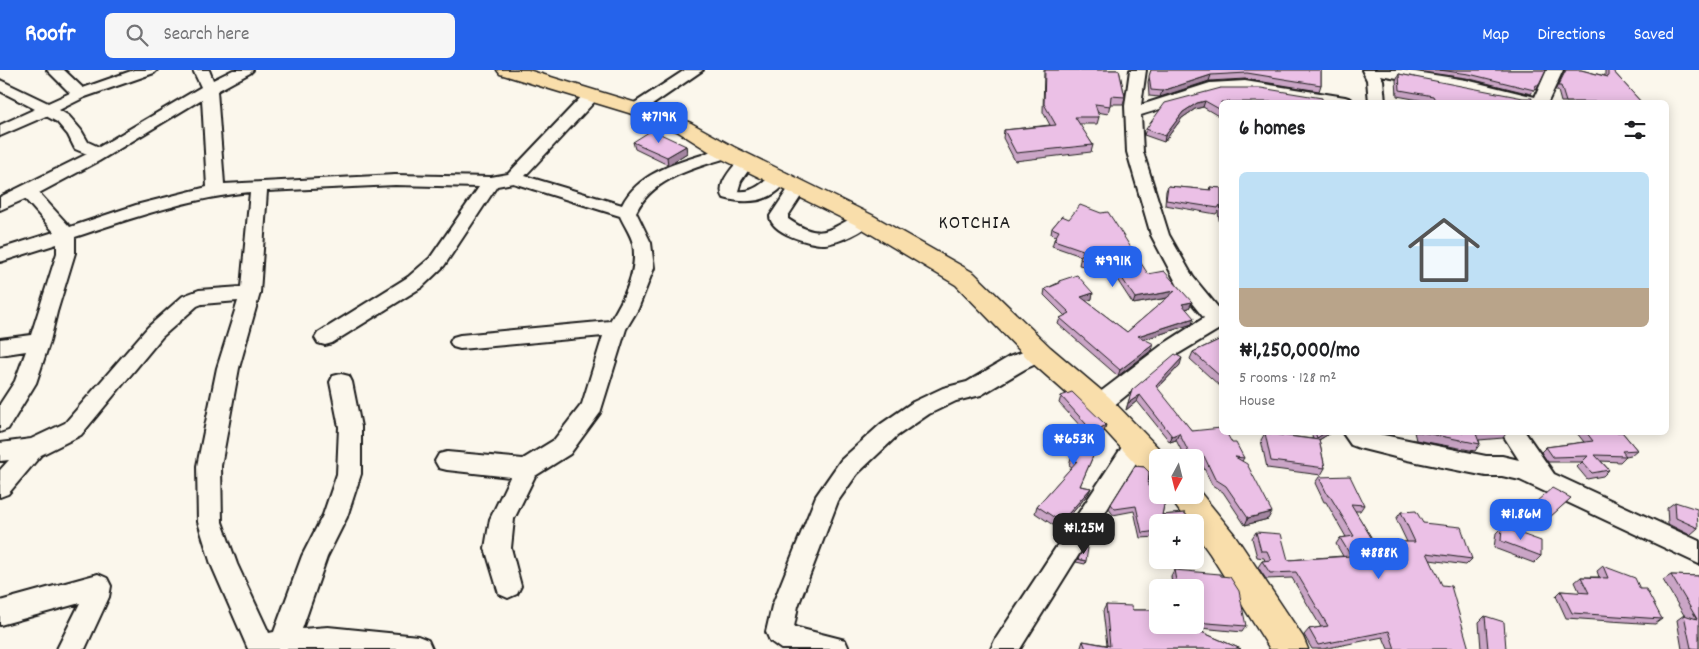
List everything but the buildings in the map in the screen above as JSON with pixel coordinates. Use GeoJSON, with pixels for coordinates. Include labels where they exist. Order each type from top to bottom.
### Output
{"type":"FeatureCollection","features":[{"type":"Feature","properties":{"kind":"main road"},"geometry":{"type":"LineString","coordinates":[[507,70],[636,109],[684,126],[736,157],[864,220],[965,279],[1040,354],[1099,405],[1149,457]]}},
{"type":"Feature","properties":{"kind":"main road"},"geometry":{"type":"LineString","coordinates":[[1191,504],[1222,544],[1290,649]]}},
{"type":"Feature","properties":{"kind":"street"},"geometry":{"type":"LineString","coordinates":[[55,70],[80,94]]}},
{"type":"Feature","properties":{"kind":"street"},"geometry":{"type":"LineString","coordinates":[[0,131],[80,94],[149,70]]}},
{"type":"Feature","properties":{"kind":"street"},"geometry":{"type":"LineString","coordinates":[[201,70],[210,87],[216,190]]}},
{"type":"Feature","properties":{"kind":"street"},"geometry":{"type":"LineString","coordinates":[[0,204],[28,193],[100,153],[210,87],[245,70]]}},
{"type":"Feature","properties":{"kind":"street"},"geometry":{"type":"LineString","coordinates":[[636,109],[695,70]]}},
{"type":"Feature","properties":{"kind":"street"},"geometry":{"type":"LineString","coordinates":[[1099,405],[1169,350],[1219,320],[1185,281],[1160,235],[1135,152],[1133,113],[1138,70]]}},
{"type":"Feature","properties":{"kind":"street"},"geometry":{"type":"LineString","coordinates":[[1370,70],[1375,80],[1377,100]]}},
{"type":"Feature","properties":{"kind":"street"},"geometry":{"type":"LineString","coordinates":[[1375,70],[1466,85],[1530,100]]}},
{"type":"Feature","properties":{"kind":"street"},"geometry":{"type":"LineString","coordinates":[[1540,100],[1550,71]]}},
{"type":"Feature","properties":{"kind":"street"},"geometry":{"type":"LineString","coordinates":[[0,85],[63,119],[75,133],[81,145],[100,153]]}},
{"type":"Feature","properties":{"kind":"street"},"geometry":{"type":"LineString","coordinates":[[1133,113],[1210,88],[1245,86],[1332,100]]}},
{"type":"Feature","properties":{"kind":"street"},"geometry":{"type":"LineString","coordinates":[[514,178],[591,96]]}},
{"type":"Feature","properties":{"kind":"street"},"geometry":{"type":"LineString","coordinates":[[508,586],[498,548],[502,519],[526,469],[562,447],[592,407],[616,328],[628,309],[644,268],[642,243],[627,212],[630,201],[653,180],[736,157],[729,190],[730,194],[748,199],[790,182]]}},
{"type":"Feature","properties":{"kind":"street"},"geometry":{"type":"LineString","coordinates":[[0,256],[142,209],[216,190],[259,186],[395,180],[491,182],[514,178],[627,212]]}},
{"type":"Feature","properties":{"kind":"street"},"geometry":{"type":"LineString","coordinates":[[326,338],[415,282],[437,262],[491,182]]}},
{"type":"Feature","properties":{"kind":"street"},"geometry":{"type":"LineString","coordinates":[[790,182],[779,221],[783,225],[811,237],[822,239],[831,237],[864,220]]}},
{"type":"Feature","properties":{"kind":"street"},"geometry":{"type":"LineString","coordinates":[[259,186],[250,293],[228,368],[208,466],[210,522],[224,564],[269,646]]}},
{"type":"Feature","properties":{"kind":"street"},"geometry":{"type":"LineString","coordinates":[[0,423],[25,383],[40,341],[47,312],[66,253],[66,234],[28,193]]}},
{"type":"Feature","properties":{"kind":"street"},"geometry":{"type":"LineString","coordinates":[[0,452],[33,448],[73,429],[155,332],[190,301],[199,296],[250,293]]}},
{"type":"Feature","properties":{"kind":"street"},"geometry":{"type":"LineString","coordinates":[[460,342],[616,328]]}},
{"type":"Feature","properties":{"kind":"street"},"geometry":{"type":"LineString","coordinates":[[0,346],[40,341]]}},
{"type":"Feature","properties":{"kind":"street"},"geometry":{"type":"LineString","coordinates":[[835,649],[786,638],[780,632],[785,606],[828,496],[849,467],[889,430],[921,408],[951,394],[973,389],[1017,363],[1040,354]]}},
{"type":"Feature","properties":{"kind":"street"},"geometry":{"type":"LineString","coordinates":[[269,646],[335,517],[348,474],[350,427],[341,382]]}},
{"type":"Feature","properties":{"kind":"street"},"geometry":{"type":"LineString","coordinates":[[1356,435],[1359,439],[1408,451],[1486,466],[1502,466],[1525,471],[1699,553]]}},
{"type":"Feature","properties":{"kind":"street"},"geometry":{"type":"LineString","coordinates":[[1514,435],[1548,483]]}},
{"type":"Feature","properties":{"kind":"street"},"geometry":{"type":"LineString","coordinates":[[1005,649],[1136,444]]}},
{"type":"Feature","properties":{"kind":"street"},"geometry":{"type":"LineString","coordinates":[[0,487],[33,448]]}},
{"type":"Feature","properties":{"kind":"street"},"geometry":{"type":"LineString","coordinates":[[447,461],[526,469]]}},
{"type":"Feature","properties":{"kind":"street"},"geometry":{"type":"LineString","coordinates":[[0,613],[98,586],[96,597],[71,649]]}},
{"type":"Feature","properties":{"kind":"street"},"geometry":{"type":"LineString","coordinates":[[269,646],[328,640],[418,649]]}},
{"type":"Feature","properties":{"kind":"district","name":"KOTCHIA"},"geometry":{"type":"Point","coordinates":[975,224]}}]}
